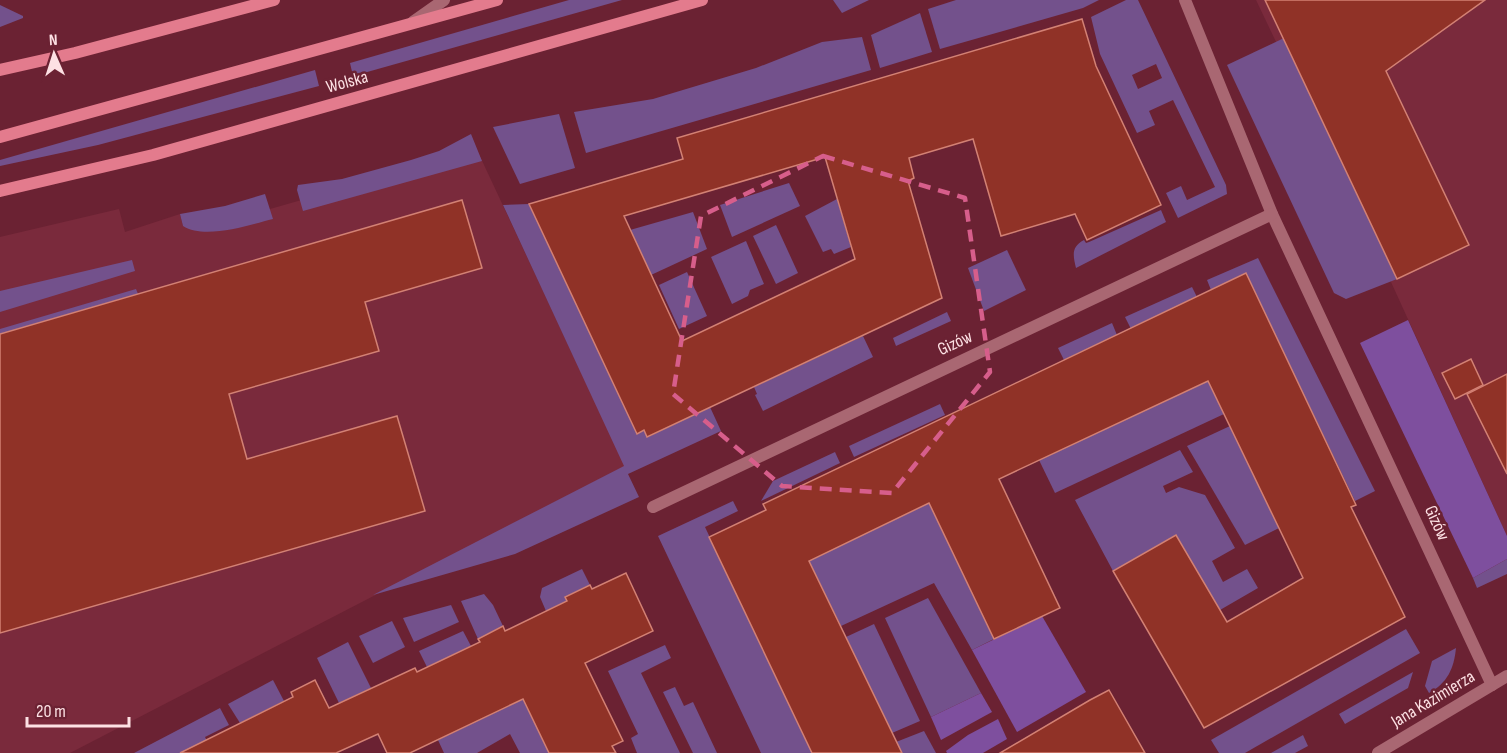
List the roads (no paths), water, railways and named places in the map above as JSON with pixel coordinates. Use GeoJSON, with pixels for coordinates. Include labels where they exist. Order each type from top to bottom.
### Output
{"type":"FeatureCollection","features":[{"type":"Feature","properties":{"kind":"main road"},"geometry":{"type":"LineString","coordinates":[[0,70],[86,50],[273,0]]}},
{"type":"Feature","properties":{"kind":"main road"},"geometry":{"type":"LineString","coordinates":[[0,137],[497,0]]}},
{"type":"Feature","properties":{"kind":"main road","name":"Wolska"},"geometry":{"type":"LineString","coordinates":[[0,191],[153,155],[702,0]]}},
{"type":"Feature","properties":{"kind":"street"},"geometry":{"type":"LineString","coordinates":[[410,24],[444,0]]}},
{"type":"Feature","properties":{"kind":"street","name":"Gizów"},"geometry":{"type":"LineString","coordinates":[[1185,0],[1272,214],[1492,685]]}},
{"type":"Feature","properties":{"kind":"street","name":"Gizów"},"geometry":{"type":"LineString","coordinates":[[653,507],[1272,214]]}},
{"type":"Feature","properties":{"kind":"street","name":"Jana Kazimierza"},"geometry":{"type":"LineString","coordinates":[[1378,753],[1507,676]]}}]}
